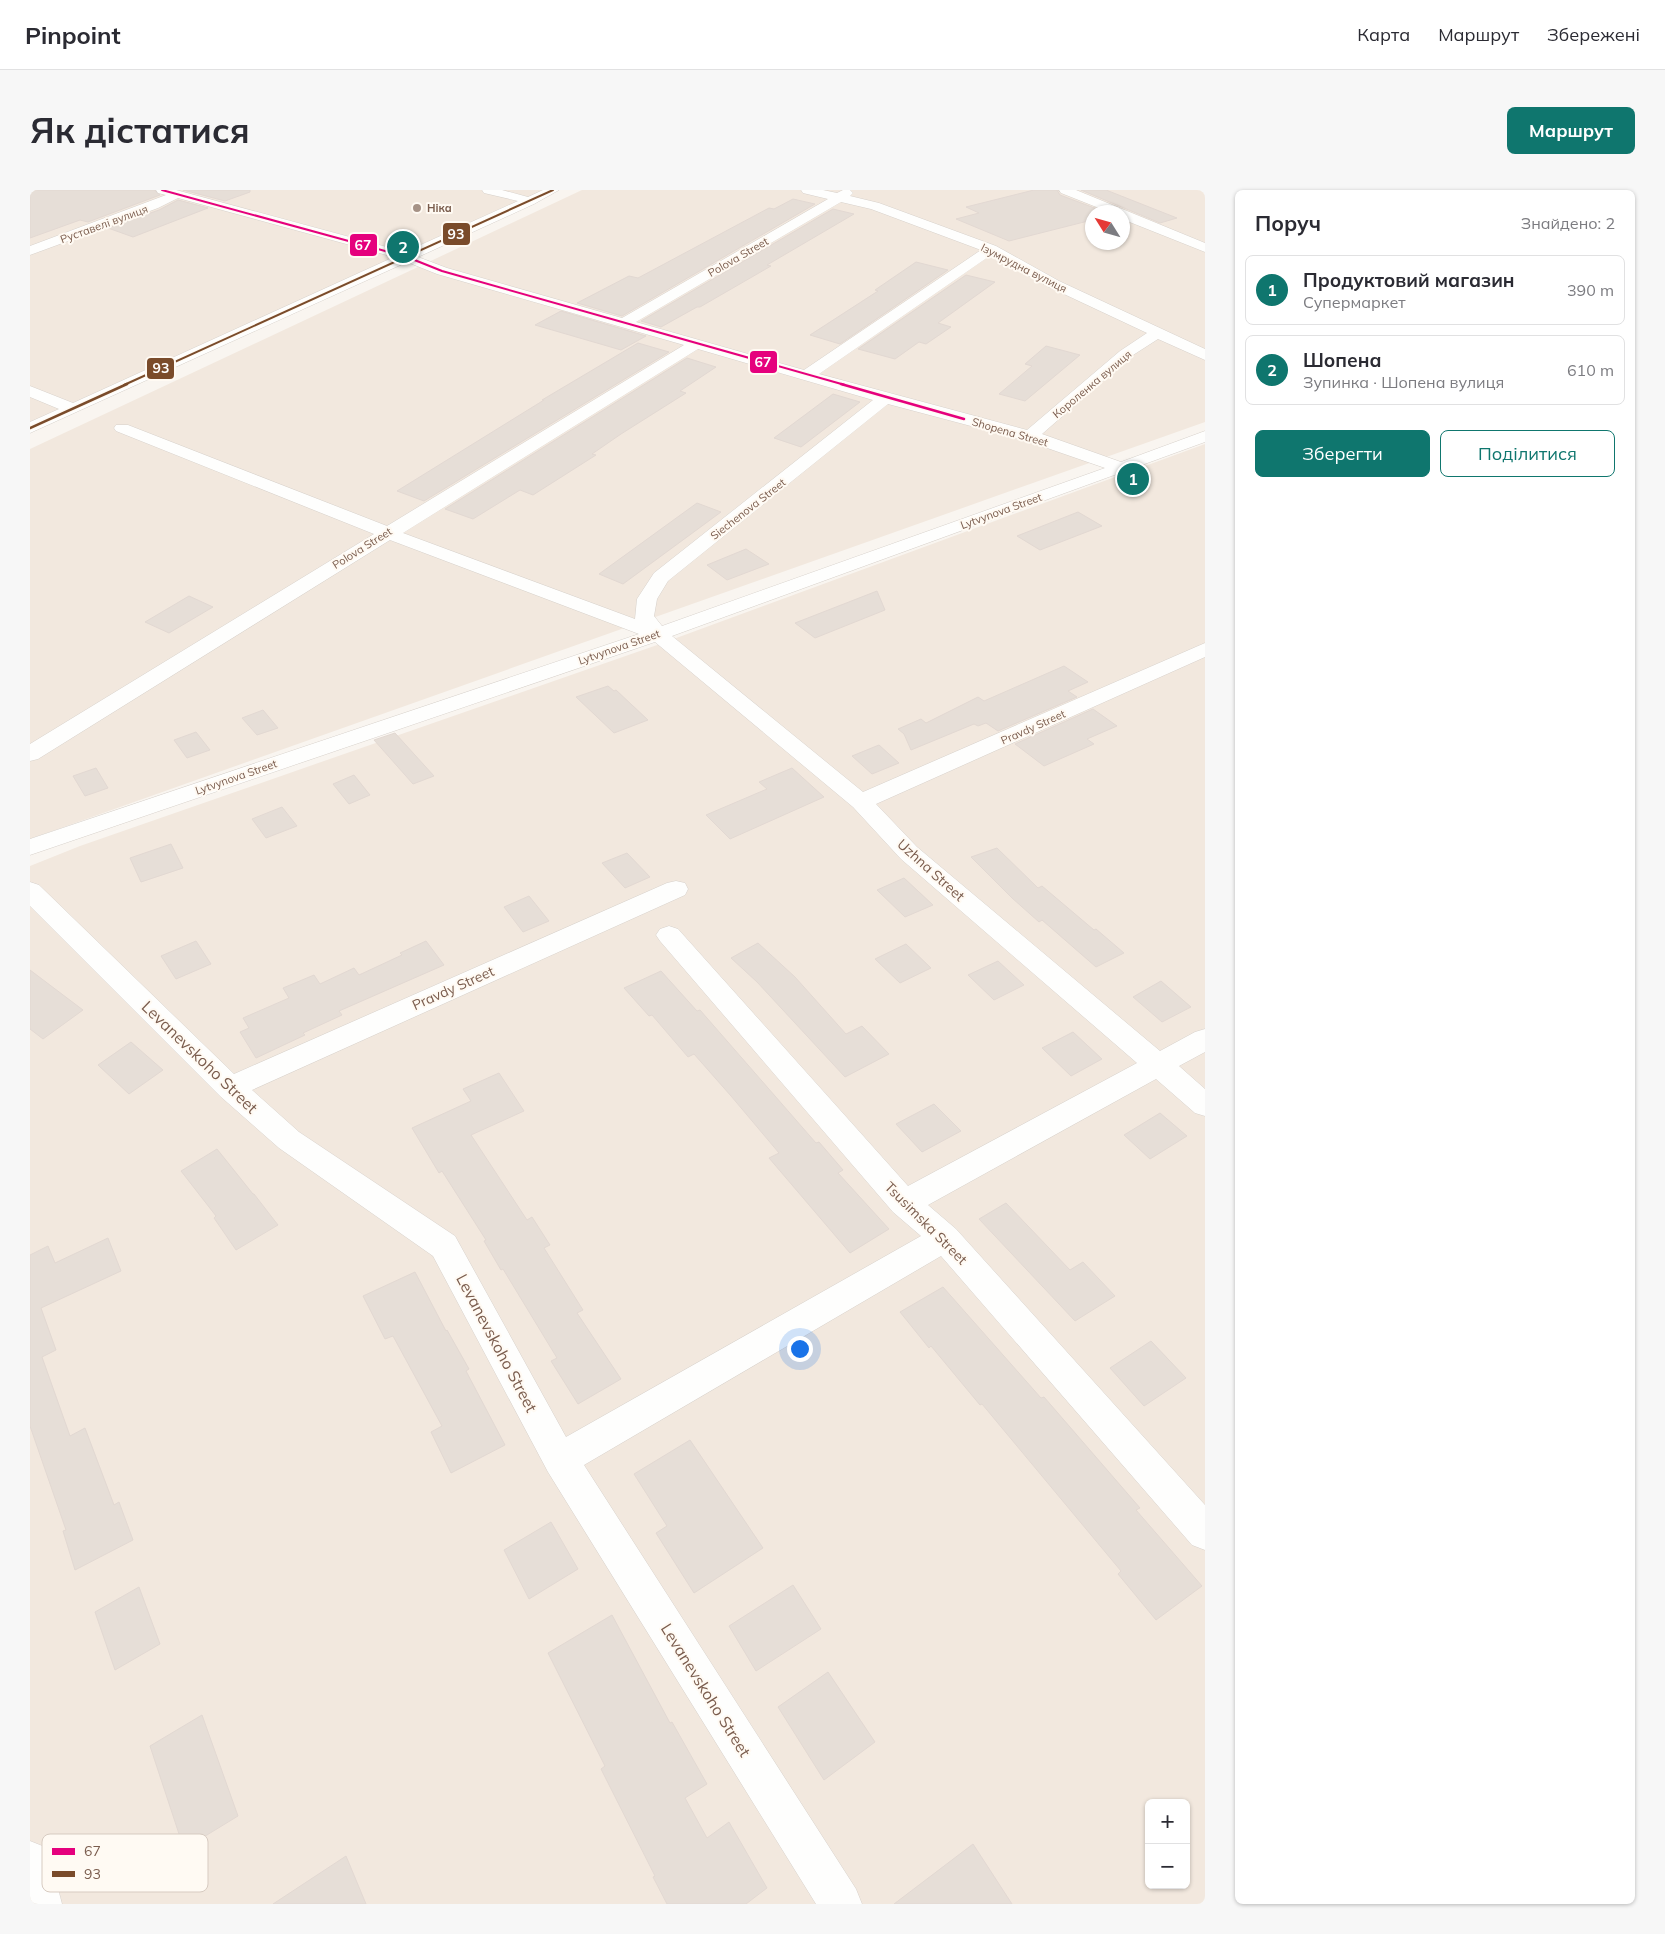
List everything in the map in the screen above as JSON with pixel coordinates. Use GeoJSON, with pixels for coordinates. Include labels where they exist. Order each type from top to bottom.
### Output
{"type":"FeatureCollection","features":[{"type":"Feature","properties":{"kind":"street","name":"Shopena Street"},"geometry":{"type":"LineString","coordinates":[[162,190],[407,257],[442,271],[885,398],[1030,436],[1122,468]]}},
{"type":"Feature","properties":{"kind":"street"},"geometry":{"type":"LineString","coordinates":[[488,190],[530,200]]}},
{"type":"Feature","properties":{"kind":"street"},"geometry":{"type":"LineString","coordinates":[[30,428],[553,190]]}},
{"type":"Feature","properties":{"kind":"street","name":"Ізумрудна вулиця"},"geometry":{"type":"LineString","coordinates":[[807,190],[875,206],[991,249],[1054,284],[1205,355]]}},
{"type":"Feature","properties":{"kind":"street","name":"Polova Street"},"geometry":{"type":"LineString","coordinates":[[624,323],[853,190]]}},
{"type":"Feature","properties":{"kind":"street"},"geometry":{"type":"LineString","coordinates":[[1065,190],[1102,205]]}},
{"type":"Feature","properties":{"kind":"street","name":"Руставелі вулиця"},"geometry":{"type":"LineString","coordinates":[[30,251],[154,205],[178,194]]}},
{"type":"Feature","properties":{"kind":"street"},"geometry":{"type":"LineString","coordinates":[[1130,217],[1205,248]]}},
{"type":"Feature","properties":{"kind":"street"},"geometry":{"type":"LineString","coordinates":[[807,375],[991,249]]}},
{"type":"Feature","properties":{"kind":"street","name":"Короленка вулиця"},"geometry":{"type":"LineString","coordinates":[[1030,436],[1126,354],[1157,333]]}},
{"type":"Feature","properties":{"kind":"street","name":"Polova Street"},"geometry":{"type":"LineString","coordinates":[[30,754],[696,344]]}},
{"type":"Feature","properties":{"kind":"street"},"geometry":{"type":"LineString","coordinates":[[30,391],[72,408]]}},
{"type":"Feature","properties":{"kind":"street","name":"Siechenova Street"},"geometry":{"type":"LineString","coordinates":[[658,634],[644,617],[647,599],[661,577],[885,398]]}},
{"type":"Feature","properties":{"kind":"street"},"geometry":{"type":"LineString","coordinates":[[122,428],[387,533],[658,634]]}},
{"type":"Feature","properties":{"kind":"street","name":"Lytvynova Street"},"geometry":{"type":"LineString","coordinates":[[30,847],[658,634],[1122,468],[1205,436]]}},
{"type":"Feature","properties":{"kind":"street","name":"Uzhna Street"},"geometry":{"type":"LineString","coordinates":[[658,634],[861,802],[909,853],[1205,1105]]}},
{"type":"Feature","properties":{"kind":"street","name":"Pravdy Street"},"geometry":{"type":"LineString","coordinates":[[861,802],[1205,650]]}},
{"type":"Feature","properties":{"kind":"street","name":"Pravdy Street"},"geometry":{"type":"LineString","coordinates":[[230,1088],[676,889]]}},
{"type":"Feature","properties":{"kind":"street","name":"Levanevskoho Street"},"geometry":{"type":"LineString","coordinates":[[30,891],[230,1088],[289,1140],[444,1246],[560,1460],[841,1904]]}},
{"type":"Feature","properties":{"kind":"street","name":"Tsusimska Street"},"geometry":{"type":"LineString","coordinates":[[668,935],[904,1203],[945,1238],[1205,1532]]}},
{"type":"Feature","properties":{"kind":"street"},"geometry":{"type":"LineString","coordinates":[[904,1203],[1205,1039]]}},
{"type":"Feature","properties":{"kind":"street"},"geometry":{"type":"LineString","coordinates":[[560,1460],[945,1238]]}},
{"type":"Feature","properties":{"kind":"street"},"geometry":{"type":"LineString","coordinates":[[30,1862],[41,1904]]}},
{"type":"Feature","properties":{"kind":"shaded area"},"geometry":{"type":"Polygon","coordinates":[[[30,190],[552,190],[30,431],[30,190]]]}},
{"type":"Feature","properties":{"kind":"shaded area"},"geometry":{"type":"Polygon","coordinates":[[[582,190],[1205,190],[1205,422],[30,839],[30,449],[582,190]]]}},
{"type":"Feature","properties":{"kind":"shaded area"},"geometry":{"type":"Polygon","coordinates":[[[1205,444],[1205,1904],[30,1904],[30,866],[80,846],[660,644],[1205,444]]]}},
{"type":"Feature","properties":{"kind":"building"},"geometry":{"type":"Polygon","coordinates":[[[30,190],[154,190],[160,195],[88,222],[80,220],[30,238],[30,190]]]}},
{"type":"Feature","properties":{"kind":"building"},"geometry":{"type":"Polygon","coordinates":[[[183,190],[250,190],[250,192],[225,201],[183,190]]]}},
{"type":"Feature","properties":{"kind":"building"},"geometry":{"type":"Polygon","coordinates":[[[1034,190],[1057,190],[1060,195],[1086,205],[1085,222],[1009,241],[956,219],[979,213],[966,207],[1034,190]]]}},
{"type":"Feature","properties":{"kind":"building"},"geometry":{"type":"Polygon","coordinates":[[[1081,190],[1106,190],[1177,218],[1160,223],[1130,210],[1130,205],[1117,205],[1081,190]]]}},
{"type":"Feature","properties":{"kind":"building"},"geometry":{"type":"Polygon","coordinates":[[[793,199],[815,204],[622,316],[577,303],[629,276],[638,278],[769,208],[774,209],[793,199]]]}},
{"type":"Feature","properties":{"kind":"building"},"geometry":{"type":"Polygon","coordinates":[[[178,200],[208,208],[133,237],[108,228],[159,210],[178,200]]]}},
{"type":"Feature","properties":{"kind":"building"},"geometry":{"type":"Polygon","coordinates":[[[833,209],[854,214],[767,265],[771,266],[661,327],[641,321],[833,209]]]}},
{"type":"Feature","properties":{"kind":"building"},"geometry":{"type":"Polygon","coordinates":[[[916,262],[948,270],[840,344],[810,335],[878,291],[875,290],[916,262]]]}},
{"type":"Feature","properties":{"kind":"building"},"geometry":{"type":"Polygon","coordinates":[[[966,275],[995,282],[938,323],[951,327],[926,344],[919,342],[895,359],[858,349],[966,275]]]}},
{"type":"Feature","properties":{"kind":"building"},"geometry":{"type":"Polygon","coordinates":[[[561,311],[646,336],[621,350],[535,325],[561,311]]]}},
{"type":"Feature","properties":{"kind":"building"},"geometry":{"type":"Polygon","coordinates":[[[638,343],[669,352],[424,501],[397,491],[544,400],[542,400],[638,343]]]}},
{"type":"Feature","properties":{"kind":"building"},"geometry":{"type":"Polygon","coordinates":[[[1046,346],[1080,355],[1025,401],[999,394],[1032,366],[1025,364],[1046,346]]]}},
{"type":"Feature","properties":{"kind":"building"},"geometry":{"type":"Polygon","coordinates":[[[687,358],[716,367],[680,391],[686,393],[621,434],[592,454],[596,455],[533,495],[520,490],[473,519],[445,509],[687,358]]]}},
{"type":"Feature","properties":{"kind":"building"},"geometry":{"type":"Polygon","coordinates":[[[833,394],[860,402],[801,447],[774,438],[833,394]]]}},
{"type":"Feature","properties":{"kind":"building"},"geometry":{"type":"Polygon","coordinates":[[[697,503],[721,512],[623,584],[599,574],[697,503]]]}},
{"type":"Feature","properties":{"kind":"building"},"geometry":{"type":"Polygon","coordinates":[[[1078,512],[1102,526],[1040,550],[1017,536],[1078,512]]]}},
{"type":"Feature","properties":{"kind":"building"},"geometry":{"type":"Polygon","coordinates":[[[746,549],[769,564],[727,580],[707,565],[746,549]]]}},
{"type":"Feature","properties":{"kind":"building"},"geometry":{"type":"Polygon","coordinates":[[[877,591],[885,610],[815,638],[795,623],[877,591]]]}},
{"type":"Feature","properties":{"kind":"building"},"geometry":{"type":"Polygon","coordinates":[[[189,596],[213,607],[169,633],[145,622],[189,596]]]}},
{"type":"Feature","properties":{"kind":"building"},"geometry":{"type":"Polygon","coordinates":[[[1064,666],[1088,682],[1068,691],[1077,697],[998,731],[986,723],[978,726],[974,724],[911,750],[904,734],[898,729],[921,719],[926,723],[978,697],[984,701],[1064,666]]]}},
{"type":"Feature","properties":{"kind":"building"},"geometry":{"type":"Polygon","coordinates":[[[608,686],[614,691],[616,690],[648,720],[614,733],[576,697],[608,686]]]}},
{"type":"Feature","properties":{"kind":"building"},"geometry":{"type":"Polygon","coordinates":[[[1093,709],[1117,726],[1087,739],[1094,744],[1044,766],[1015,744],[1093,709]]]}},
{"type":"Feature","properties":{"kind":"building"},"geometry":{"type":"Polygon","coordinates":[[[263,710],[278,728],[257,735],[242,718],[263,710]]]}},
{"type":"Feature","properties":{"kind":"building"},"geometry":{"type":"Polygon","coordinates":[[[196,732],[210,750],[187,758],[174,740],[196,732]]]}},
{"type":"Feature","properties":{"kind":"building"},"geometry":{"type":"Polygon","coordinates":[[[395,733],[434,776],[413,784],[374,740],[395,733]]]}},
{"type":"Feature","properties":{"kind":"building"},"geometry":{"type":"Polygon","coordinates":[[[879,745],[899,763],[872,774],[852,756],[879,745]]]}},
{"type":"Feature","properties":{"kind":"building"},"geometry":{"type":"Polygon","coordinates":[[[96,768],[108,788],[85,796],[73,776],[96,768]]]}},
{"type":"Feature","properties":{"kind":"building"},"geometry":{"type":"Polygon","coordinates":[[[792,768],[824,797],[730,839],[706,815],[767,789],[759,782],[792,768]]]}},
{"type":"Feature","properties":{"kind":"building"},"geometry":{"type":"Polygon","coordinates":[[[354,775],[370,795],[349,804],[333,784],[354,775]]]}},
{"type":"Feature","properties":{"kind":"building"},"geometry":{"type":"Polygon","coordinates":[[[282,807],[297,826],[266,838],[252,819],[282,807]]]}},
{"type":"Feature","properties":{"kind":"building"},"geometry":{"type":"Polygon","coordinates":[[[171,844],[183,868],[141,882],[130,858],[171,844]]]}},
{"type":"Feature","properties":{"kind":"building"},"geometry":{"type":"Polygon","coordinates":[[[997,848],[1038,888],[1042,886],[1124,953],[1096,967],[1042,920],[1039,922],[971,857],[997,848]]]}},
{"type":"Feature","properties":{"kind":"building"},"geometry":{"type":"Polygon","coordinates":[[[627,853],[650,877],[625,888],[602,863],[627,853]]]}},
{"type":"Feature","properties":{"kind":"building"},"geometry":{"type":"Polygon","coordinates":[[[904,878],[933,905],[905,917],[877,890],[904,878]]]}},
{"type":"Feature","properties":{"kind":"building"},"geometry":{"type":"Polygon","coordinates":[[[529,896],[549,921],[523,932],[504,907],[529,896]]]}},
{"type":"Feature","properties":{"kind":"building"},"geometry":{"type":"Polygon","coordinates":[[[196,941],[211,964],[176,979],[161,956],[196,941]]]}},
{"type":"Feature","properties":{"kind":"building"},"geometry":{"type":"Polygon","coordinates":[[[426,941],[444,965],[339,1011],[342,1015],[303,1033],[305,1035],[256,1058],[240,1032],[249,1028],[243,1018],[289,998],[283,988],[314,975],[320,984],[354,968],[359,975],[402,955],[400,953],[426,941]]]}},
{"type":"Feature","properties":{"kind":"building"},"geometry":{"type":"Polygon","coordinates":[[[758,943],[795,977],[846,1034],[862,1026],[889,1054],[845,1077],[757,982],[731,958],[758,943]]]}},
{"type":"Feature","properties":{"kind":"building"},"geometry":{"type":"Polygon","coordinates":[[[906,944],[931,968],[900,983],[875,959],[906,944]]]}},
{"type":"Feature","properties":{"kind":"building"},"geometry":{"type":"Polygon","coordinates":[[[998,961],[1024,985],[994,1000],[968,975],[998,961]]]}},
{"type":"Feature","properties":{"kind":"building"},"geometry":{"type":"Polygon","coordinates":[[[30,970],[83,1010],[43,1039],[30,1029],[30,970]]]}},
{"type":"Feature","properties":{"kind":"building"},"geometry":{"type":"Polygon","coordinates":[[[661,971],[697,1011],[700,1010],[816,1143],[819,1142],[843,1170],[838,1173],[889,1229],[850,1253],[769,1158],[779,1153],[731,1096],[694,1054],[688,1057],[652,1015],[649,1016],[624,988],[661,971]]]}},
{"type":"Feature","properties":{"kind":"building"},"geometry":{"type":"Polygon","coordinates":[[[1161,981],[1191,1007],[1162,1022],[1133,997],[1161,981]]]}},
{"type":"Feature","properties":{"kind":"building"},"geometry":{"type":"Polygon","coordinates":[[[1073,1032],[1102,1059],[1071,1076],[1042,1048],[1073,1032]]]}},
{"type":"Feature","properties":{"kind":"building"},"geometry":{"type":"Polygon","coordinates":[[[131,1042],[163,1070],[129,1094],[98,1065],[131,1042]]]}},
{"type":"Feature","properties":{"kind":"building"},"geometry":{"type":"Polygon","coordinates":[[[499,1073],[524,1111],[471,1135],[527,1220],[532,1217],[550,1245],[544,1248],[583,1310],[577,1313],[621,1379],[578,1404],[551,1361],[557,1358],[503,1269],[501,1270],[484,1241],[486,1240],[442,1171],[439,1173],[412,1128],[471,1101],[463,1089],[499,1073]]]}},
{"type":"Feature","properties":{"kind":"building"},"geometry":{"type":"Polygon","coordinates":[[[934,1104],[961,1131],[922,1152],[896,1124],[934,1104]]]}},
{"type":"Feature","properties":{"kind":"building"},"geometry":{"type":"Polygon","coordinates":[[[1160,1113],[1187,1136],[1150,1159],[1124,1135],[1160,1113]]]}},
{"type":"Feature","properties":{"kind":"building"},"geometry":{"type":"Polygon","coordinates":[[[217,1149],[278,1225],[236,1250],[214,1218],[216,1216],[181,1171],[217,1149]]]}},
{"type":"Feature","properties":{"kind":"building"},"geometry":{"type":"Polygon","coordinates":[[[1006,1203],[1070,1270],[1083,1262],[1115,1296],[1075,1321],[979,1219],[1006,1203]]]}},
{"type":"Feature","properties":{"kind":"building"},"geometry":{"type":"Polygon","coordinates":[[[108,1238],[121,1271],[41,1308],[56,1350],[42,1357],[70,1436],[85,1428],[114,1505],[119,1502],[133,1540],[75,1570],[63,1531],[66,1530],[30,1426],[30,1255],[48,1246],[55,1263],[108,1238]]]}},
{"type":"Feature","properties":{"kind":"building"},"geometry":{"type":"Polygon","coordinates":[[[415,1272],[446,1331],[469,1369],[466,1371],[505,1445],[451,1473],[431,1432],[442,1426],[393,1336],[385,1339],[363,1296],[415,1272]]]}},
{"type":"Feature","properties":{"kind":"building"},"geometry":{"type":"Polygon","coordinates":[[[943,1287],[1041,1398],[1044,1397],[1140,1508],[1136,1510],[1202,1586],[1156,1620],[1118,1574],[1121,1571],[982,1404],[980,1405],[931,1346],[929,1348],[900,1312],[943,1287]]]}},
{"type":"Feature","properties":{"kind":"building"},"geometry":{"type":"Polygon","coordinates":[[[1151,1341],[1186,1378],[1144,1406],[1110,1368],[1151,1341]]]}},
{"type":"Feature","properties":{"kind":"building"},"geometry":{"type":"Polygon","coordinates":[[[690,1440],[763,1548],[694,1593],[656,1533],[667,1526],[634,1474],[690,1440]]]}},
{"type":"Feature","properties":{"kind":"building"},"geometry":{"type":"Polygon","coordinates":[[[551,1522],[578,1569],[529,1599],[504,1550],[551,1522]]]}},
{"type":"Feature","properties":{"kind":"building"},"geometry":{"type":"Polygon","coordinates":[[[793,1585],[821,1629],[756,1671],[729,1626],[793,1585]]]}},
{"type":"Feature","properties":{"kind":"building"},"geometry":{"type":"Polygon","coordinates":[[[139,1587],[160,1644],[115,1670],[95,1612],[139,1587]]]}},
{"type":"Feature","properties":{"kind":"building"},"geometry":{"type":"Polygon","coordinates":[[[612,1615],[670,1723],[672,1722],[707,1784],[685,1798],[707,1838],[729,1822],[767,1888],[746,1904],[667,1904],[653,1877],[655,1876],[601,1769],[605,1766],[548,1653],[612,1615]]]}},
{"type":"Feature","properties":{"kind":"building"},"geometry":{"type":"Polygon","coordinates":[[[828,1672],[875,1742],[824,1780],[778,1707],[828,1672]]]}},
{"type":"Feature","properties":{"kind":"building"},"geometry":{"type":"Polygon","coordinates":[[[202,1715],[238,1816],[208,1834],[179,1834],[150,1746],[202,1715]]]}},
{"type":"Feature","properties":{"kind":"building"},"geometry":{"type":"Polygon","coordinates":[[[973,1844],[1012,1904],[894,1904],[973,1844]]]}},
{"type":"Feature","properties":{"kind":"building"},"geometry":{"type":"Polygon","coordinates":[[[346,1856],[366,1904],[273,1904],[346,1856]]]}},
{"type":"Feature","properties":{"kind":"transit line","name":"67"},"geometry":{"type":"LineString","coordinates":[[162,190],[407,257],[442,271],[964,419]]}},
{"type":"Feature","properties":{"kind":"transit line","name":"93"},"geometry":{"type":"LineString","coordinates":[[30,428],[553,190]]}},
{"type":"Feature","properties":{"kind":"place","name":"Ніка"},"geometry":{"type":"Point","coordinates":[417,208]}},
{"type":"Feature","properties":{"kind":"place","name":"Шопена"},"geometry":{"type":"Point","coordinates":[403,247]}},
{"type":"Feature","properties":{"kind":"place","name":"Продуктовий магазин"},"geometry":{"type":"Point","coordinates":[1133,479]}}]}
